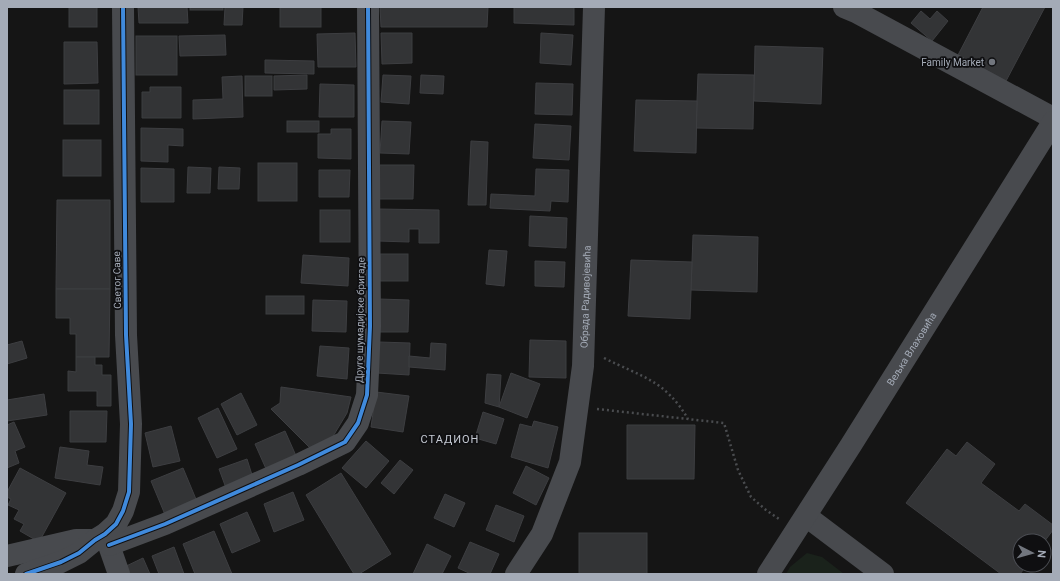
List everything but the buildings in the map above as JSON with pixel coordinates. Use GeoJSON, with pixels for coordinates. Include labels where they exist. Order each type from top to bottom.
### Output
{"type":"FeatureCollection","features":[{"type":"Feature","properties":{"kind":"street","name":"Светог Саве"},"geometry":{"type":"LineString","coordinates":[[103,540],[116,524],[123,511],[128,492],[130,467],[131,424],[126,336],[123,7]]}},
{"type":"Feature","properties":{"kind":"street","name":"Друге шумадијске бригаде"},"geometry":{"type":"LineString","coordinates":[[26,574],[61,562],[103,540],[165,524],[298,465],[345,442],[358,423],[367,395],[370,326],[368,7]]}},
{"type":"Feature","properties":{"kind":"street","name":"Обрада Радивојевића"},"geometry":{"type":"LineString","coordinates":[[516,574],[542,534],[570,462],[583,366],[594,7]]}},
{"type":"Feature","properties":{"kind":"street"},"geometry":{"type":"LineString","coordinates":[[844,7],[856,12],[1053,118]]}},
{"type":"Feature","properties":{"kind":"street","name":"Вељка Влаховића"},"geometry":{"type":"LineString","coordinates":[[768,574],[1053,122]]}},
{"type":"Feature","properties":{"kind":"street"},"geometry":{"type":"LineString","coordinates":[[800,524],[883,574]]}},
{"type":"Feature","properties":{"kind":"street","name":"Друге шумадијске бригаде"},"geometry":{"type":"LineString","coordinates":[[7,556],[76,540],[103,540]]}},
{"type":"Feature","properties":{"kind":"street"},"geometry":{"type":"LineString","coordinates":[[103,540],[119,574]]}},
{"type":"Feature","properties":{"kind":"path"},"geometry":{"type":"LineString","coordinates":[[604,358],[646,377],[661,386],[673,397],[689,419]]}},
{"type":"Feature","properties":{"kind":"path"},"geometry":{"type":"LineString","coordinates":[[577,407],[724,423],[738,470],[751,497],[780,520],[800,524]]}},
{"type":"Feature","properties":{"kind":"shaded area"},"geometry":{"type":"Polygon","coordinates":[[[807,553],[822,557],[844,574],[786,574],[790,567],[807,553]]]}},
{"type":"Feature","properties":{"kind":"cycle path"},"geometry":{"type":"LineString","coordinates":[[26,574],[61,562],[79,553],[105,534],[116,524],[123,511],[129,492],[131,424],[126,335],[123,7]]}},
{"type":"Feature","properties":{"kind":"cycle path"},"geometry":{"type":"LineString","coordinates":[[109,545],[165,524],[298,465],[345,442],[358,423],[367,395],[370,326],[368,7]]}},
{"type":"Feature","properties":{"kind":"place","name":"Family Market"},"geometry":{"type":"Point","coordinates":[992,62]}},
{"type":"Feature","properties":{"kind":"district","name":"СТАДИОН"},"geometry":{"type":"Point","coordinates":[450,439]}}]}
